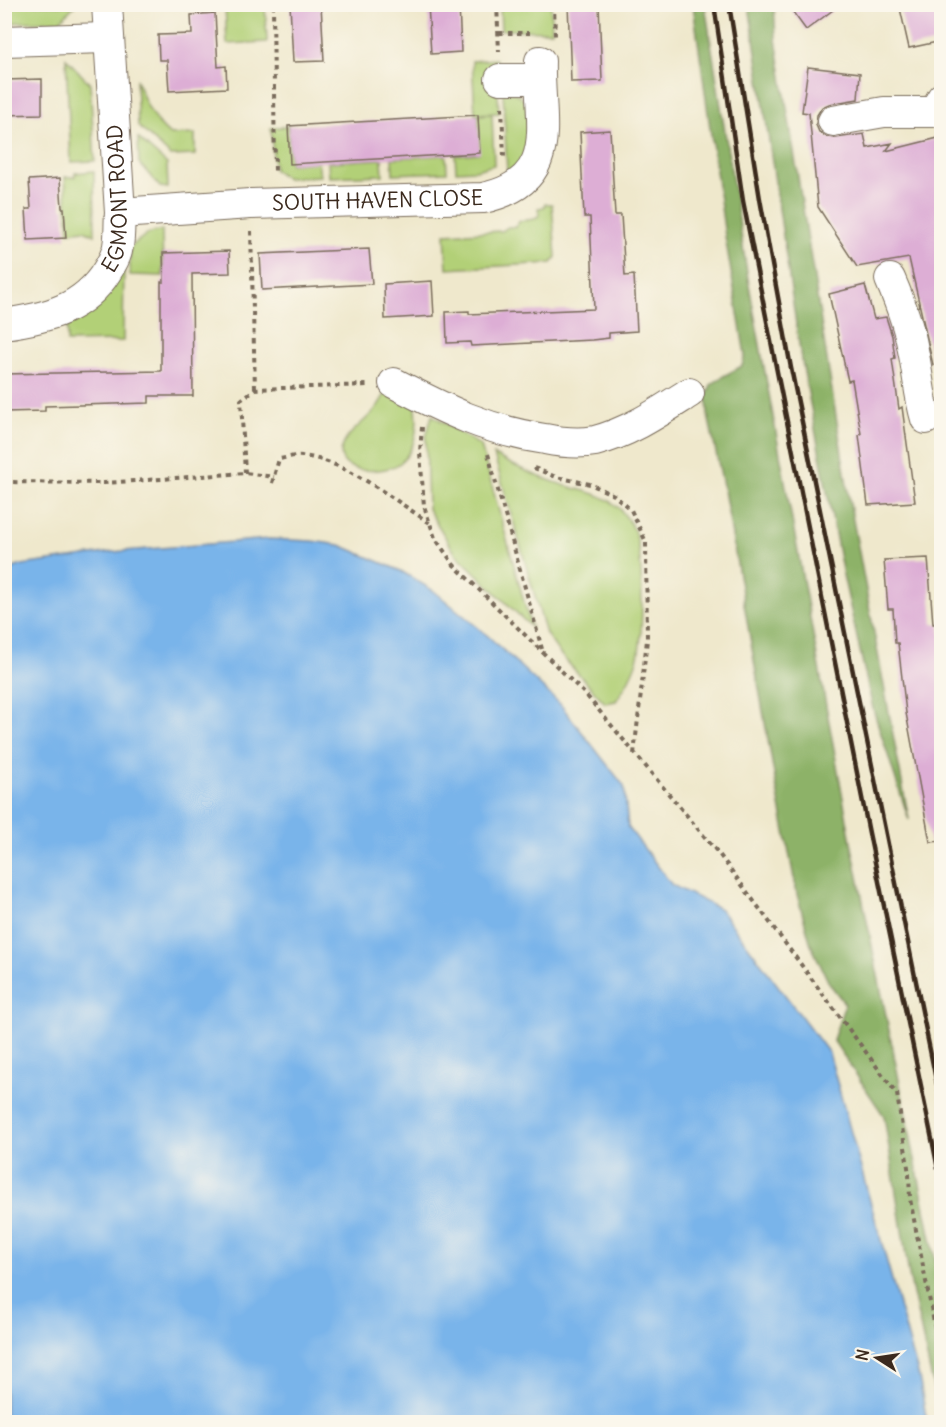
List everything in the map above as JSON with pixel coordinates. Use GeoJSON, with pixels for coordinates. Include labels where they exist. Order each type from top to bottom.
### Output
{"type":"FeatureCollection","features":[{"type":"Feature","properties":{"kind":"street","name":"EGMONT ROAD"},"geometry":{"type":"LineString","coordinates":[[4,324],[25,321],[68,308],[82,300],[95,288],[112,262],[118,247],[120,213],[106,4]]}},
{"type":"Feature","properties":{"kind":"street"},"geometry":{"type":"LineString","coordinates":[[4,41],[107,38]]}},
{"type":"Feature","properties":{"kind":"street"},"geometry":{"type":"LineString","coordinates":[[501,79],[539,51]]}},
{"type":"Feature","properties":{"kind":"street","name":"SOUTH HAVEN CLOSE"},"geometry":{"type":"LineString","coordinates":[[120,213],[250,204],[483,198],[504,194],[526,179],[537,162],[542,142],[543,116],[539,51]]}},
{"type":"Feature","properties":{"kind":"street"},"geometry":{"type":"LineString","coordinates":[[833,121],[884,112],[934,112],[942,98]]}},
{"type":"Feature","properties":{"kind":"street"},"geometry":{"type":"LineString","coordinates":[[890,279],[901,306],[913,349],[929,366],[920,399],[926,419]]}},
{"type":"Feature","properties":{"kind":"street"},"geometry":{"type":"LineString","coordinates":[[394,383],[454,414],[491,428],[561,442],[593,441],[635,427],[689,393]]}},
{"type":"Feature","properties":{"kind":"path"},"geometry":{"type":"LineString","coordinates":[[255,389],[250,204],[275,180],[273,4]]}},
{"type":"Feature","properties":{"kind":"path"},"geometry":{"type":"LineString","coordinates":[[499,33],[539,51],[555,33]]}},
{"type":"Feature","properties":{"kind":"path"},"geometry":{"type":"LineString","coordinates":[[245,473],[241,400],[255,389],[350,387],[394,383]]}},
{"type":"Feature","properties":{"kind":"path"},"geometry":{"type":"LineString","coordinates":[[422,422],[424,506],[435,538],[454,565],[586,695],[719,854],[897,1094],[909,1174],[910,1199],[942,1364]]}},
{"type":"Feature","properties":{"kind":"path"},"geometry":{"type":"LineString","coordinates":[[487,453],[543,651]]}},
{"type":"Feature","properties":{"kind":"path"},"geometry":{"type":"LineString","coordinates":[[272,483],[279,459],[301,456],[333,464],[363,480],[430,524]]}},
{"type":"Feature","properties":{"kind":"path"},"geometry":{"type":"LineString","coordinates":[[530,466],[556,477],[590,484],[614,495],[631,510],[646,542],[647,640],[634,754]]}},
{"type":"Feature","properties":{"kind":"path"},"geometry":{"type":"LineString","coordinates":[[4,482],[105,483],[245,473],[274,477]]}},
{"type":"Feature","properties":{"kind":"green space"},"geometry":{"type":"Polygon","coordinates":[[[4,5],[75,5],[60,21],[5,23],[4,5]]]}},
{"type":"Feature","properties":{"kind":"green space"},"geometry":{"type":"Polygon","coordinates":[[[225,5],[265,5],[267,42],[227,44],[225,5]]]}},
{"type":"Feature","properties":{"kind":"green space"},"geometry":{"type":"Polygon","coordinates":[[[500,5],[551,5],[552,31],[501,30],[500,5]]]}},
{"type":"Feature","properties":{"kind":"green space"},"geometry":{"type":"Polygon","coordinates":[[[693,5],[705,5],[749,285],[851,842],[941,1288],[941,1422],[909,1275],[884,1116],[833,1040],[845,1004],[829,983],[811,945],[797,894],[724,490],[708,415],[707,396],[711,385],[742,366],[745,355],[725,236],[693,5]]]}},
{"type":"Feature","properties":{"kind":"green space"},"geometry":{"type":"Polygon","coordinates":[[[749,5],[774,5],[776,39],[850,504],[909,820],[873,709],[843,575],[800,351],[749,5]]]}},
{"type":"Feature","properties":{"kind":"green space"},"geometry":{"type":"Polygon","coordinates":[[[66,58],[90,84],[95,161],[71,162],[66,58]]]}},
{"type":"Feature","properties":{"kind":"green space"},"geometry":{"type":"Polygon","coordinates":[[[496,59],[499,113],[475,114],[472,61],[496,59]]]}},
{"type":"Feature","properties":{"kind":"green space"},"geometry":{"type":"Polygon","coordinates":[[[136,79],[149,109],[163,129],[170,135],[195,134],[195,155],[171,156],[138,126],[136,79]]]}},
{"type":"Feature","properties":{"kind":"green space"},"geometry":{"type":"Polygon","coordinates":[[[503,91],[517,94],[526,102],[528,121],[525,151],[515,167],[507,172],[503,91]]]}},
{"type":"Feature","properties":{"kind":"green space"},"geometry":{"type":"Polygon","coordinates":[[[492,114],[494,165],[476,170],[456,171],[455,155],[479,153],[478,115],[492,114]]]}},
{"type":"Feature","properties":{"kind":"green space"},"geometry":{"type":"Polygon","coordinates":[[[288,126],[290,164],[318,162],[320,176],[287,178],[274,170],[271,128],[288,126]]]}},
{"type":"Feature","properties":{"kind":"green space"},"geometry":{"type":"Polygon","coordinates":[[[138,138],[167,164],[168,188],[160,187],[139,163],[138,138]]]}},
{"type":"Feature","properties":{"kind":"green space"},"geometry":{"type":"Polygon","coordinates":[[[446,155],[447,172],[393,174],[392,158],[446,155]]]}},
{"type":"Feature","properties":{"kind":"green space"},"geometry":{"type":"Polygon","coordinates":[[[382,159],[383,175],[329,177],[328,162],[382,159]]]}},
{"type":"Feature","properties":{"kind":"green space"},"geometry":{"type":"Polygon","coordinates":[[[94,171],[95,235],[84,230],[69,232],[65,177],[75,177],[75,173],[94,171]]]}},
{"type":"Feature","properties":{"kind":"green space"},"geometry":{"type":"Polygon","coordinates":[[[545,204],[552,204],[556,257],[552,263],[447,269],[445,234],[502,231],[508,227],[515,227],[519,221],[535,219],[539,215],[538,208],[544,207],[545,204]]]}},
{"type":"Feature","properties":{"kind":"green space"},"geometry":{"type":"Polygon","coordinates":[[[162,230],[163,276],[130,275],[130,247],[147,234],[162,230]]]}},
{"type":"Feature","properties":{"kind":"green space"},"geometry":{"type":"Polygon","coordinates":[[[124,263],[123,341],[67,342],[67,325],[77,321],[94,308],[124,263]]]}},
{"type":"Feature","properties":{"kind":"green space"},"geometry":{"type":"Polygon","coordinates":[[[385,394],[415,403],[417,419],[410,451],[400,463],[393,467],[373,470],[353,468],[346,464],[342,457],[344,443],[374,411],[385,394]]]}},
{"type":"Feature","properties":{"kind":"green space"},"geometry":{"type":"Polygon","coordinates":[[[432,415],[481,446],[531,627],[455,553],[428,509],[426,437],[432,415]]]}},
{"type":"Feature","properties":{"kind":"green space"},"geometry":{"type":"Polygon","coordinates":[[[494,455],[541,477],[606,499],[620,509],[633,528],[637,539],[641,570],[642,607],[639,652],[633,671],[616,701],[605,703],[560,654],[546,634],[494,455]]]}},
{"type":"Feature","properties":{"kind":"water"},"geometry":{"type":"Polygon","coordinates":[[[269,539],[340,545],[401,571],[434,591],[488,636],[560,704],[624,786],[628,827],[672,885],[720,909],[829,1053],[919,1377],[927,1422],[5,1422],[5,571],[22,565],[112,552],[269,539]]]}},
{"type":"Feature","properties":{"kind":"building"},"geometry":{"type":"Polygon","coordinates":[[[290,4],[321,4],[324,61],[293,62],[290,4]]]}},
{"type":"Feature","properties":{"kind":"building"},"geometry":{"type":"Polygon","coordinates":[[[428,4],[459,4],[461,52],[431,54],[428,4]]]}},
{"type":"Feature","properties":{"kind":"building"},"geometry":{"type":"Polygon","coordinates":[[[568,4],[599,4],[602,81],[571,82],[568,4]]]}},
{"type":"Feature","properties":{"kind":"building"},"geometry":{"type":"Polygon","coordinates":[[[787,4],[841,4],[806,30],[787,4]]]}},
{"type":"Feature","properties":{"kind":"building"},"geometry":{"type":"Polygon","coordinates":[[[899,4],[942,4],[942,41],[909,48],[899,4]]]}},
{"type":"Feature","properties":{"kind":"building"},"geometry":{"type":"Polygon","coordinates":[[[215,13],[218,67],[226,66],[227,88],[169,91],[167,60],[159,60],[158,35],[192,34],[191,15],[215,13]]]}},
{"type":"Feature","properties":{"kind":"building"},"geometry":{"type":"Polygon","coordinates":[[[808,67],[860,73],[858,99],[829,104],[822,107],[817,115],[816,125],[819,132],[827,137],[864,134],[867,148],[892,143],[886,151],[942,137],[942,364],[933,365],[909,258],[857,267],[818,207],[809,113],[802,112],[808,67]]]}},
{"type":"Feature","properties":{"kind":"building"},"geometry":{"type":"Polygon","coordinates":[[[42,79],[42,114],[4,115],[4,80],[42,79]]]}},
{"type":"Feature","properties":{"kind":"building"},"geometry":{"type":"Polygon","coordinates":[[[478,115],[480,153],[290,164],[288,126],[478,115]]]}},
{"type":"Feature","properties":{"kind":"building"},"geometry":{"type":"Polygon","coordinates":[[[610,130],[615,215],[621,215],[625,276],[634,275],[637,331],[609,333],[609,338],[592,340],[471,346],[470,342],[447,343],[446,312],[469,311],[469,314],[594,309],[590,217],[584,217],[580,132],[610,130]]]}},
{"type":"Feature","properties":{"kind":"building"},"geometry":{"type":"Polygon","coordinates":[[[60,178],[66,238],[28,240],[26,209],[31,209],[29,180],[60,178]]]}},
{"type":"Feature","properties":{"kind":"building"},"geometry":{"type":"Polygon","coordinates":[[[369,249],[372,284],[262,290],[260,254],[369,249]]]}},
{"type":"Feature","properties":{"kind":"building"},"geometry":{"type":"Polygon","coordinates":[[[229,251],[230,273],[192,274],[193,396],[149,396],[149,403],[45,406],[45,411],[4,412],[4,374],[161,371],[163,253],[229,251]]]}},
{"type":"Feature","properties":{"kind":"building"},"geometry":{"type":"Polygon","coordinates":[[[432,281],[434,316],[385,319],[384,284],[432,281]]]}},
{"type":"Feature","properties":{"kind":"building"},"geometry":{"type":"Polygon","coordinates":[[[865,285],[874,319],[886,317],[892,336],[895,358],[892,359],[899,409],[902,407],[915,502],[868,505],[859,435],[861,434],[852,380],[848,381],[829,294],[865,285]]]}},
{"type":"Feature","properties":{"kind":"building"},"geometry":{"type":"Polygon","coordinates":[[[928,558],[933,624],[940,624],[942,648],[942,841],[930,842],[906,713],[898,643],[895,643],[893,609],[888,609],[884,560],[928,558]]]}},
{"type":"Feature","properties":{"kind":"railway"},"geometry":{"type":"LineString","coordinates":[[714,4],[743,201],[942,1188]]}},
{"type":"Feature","properties":{"kind":"railway"},"geometry":{"type":"LineString","coordinates":[[729,4],[760,199],[791,368],[942,1109]]}}]}
